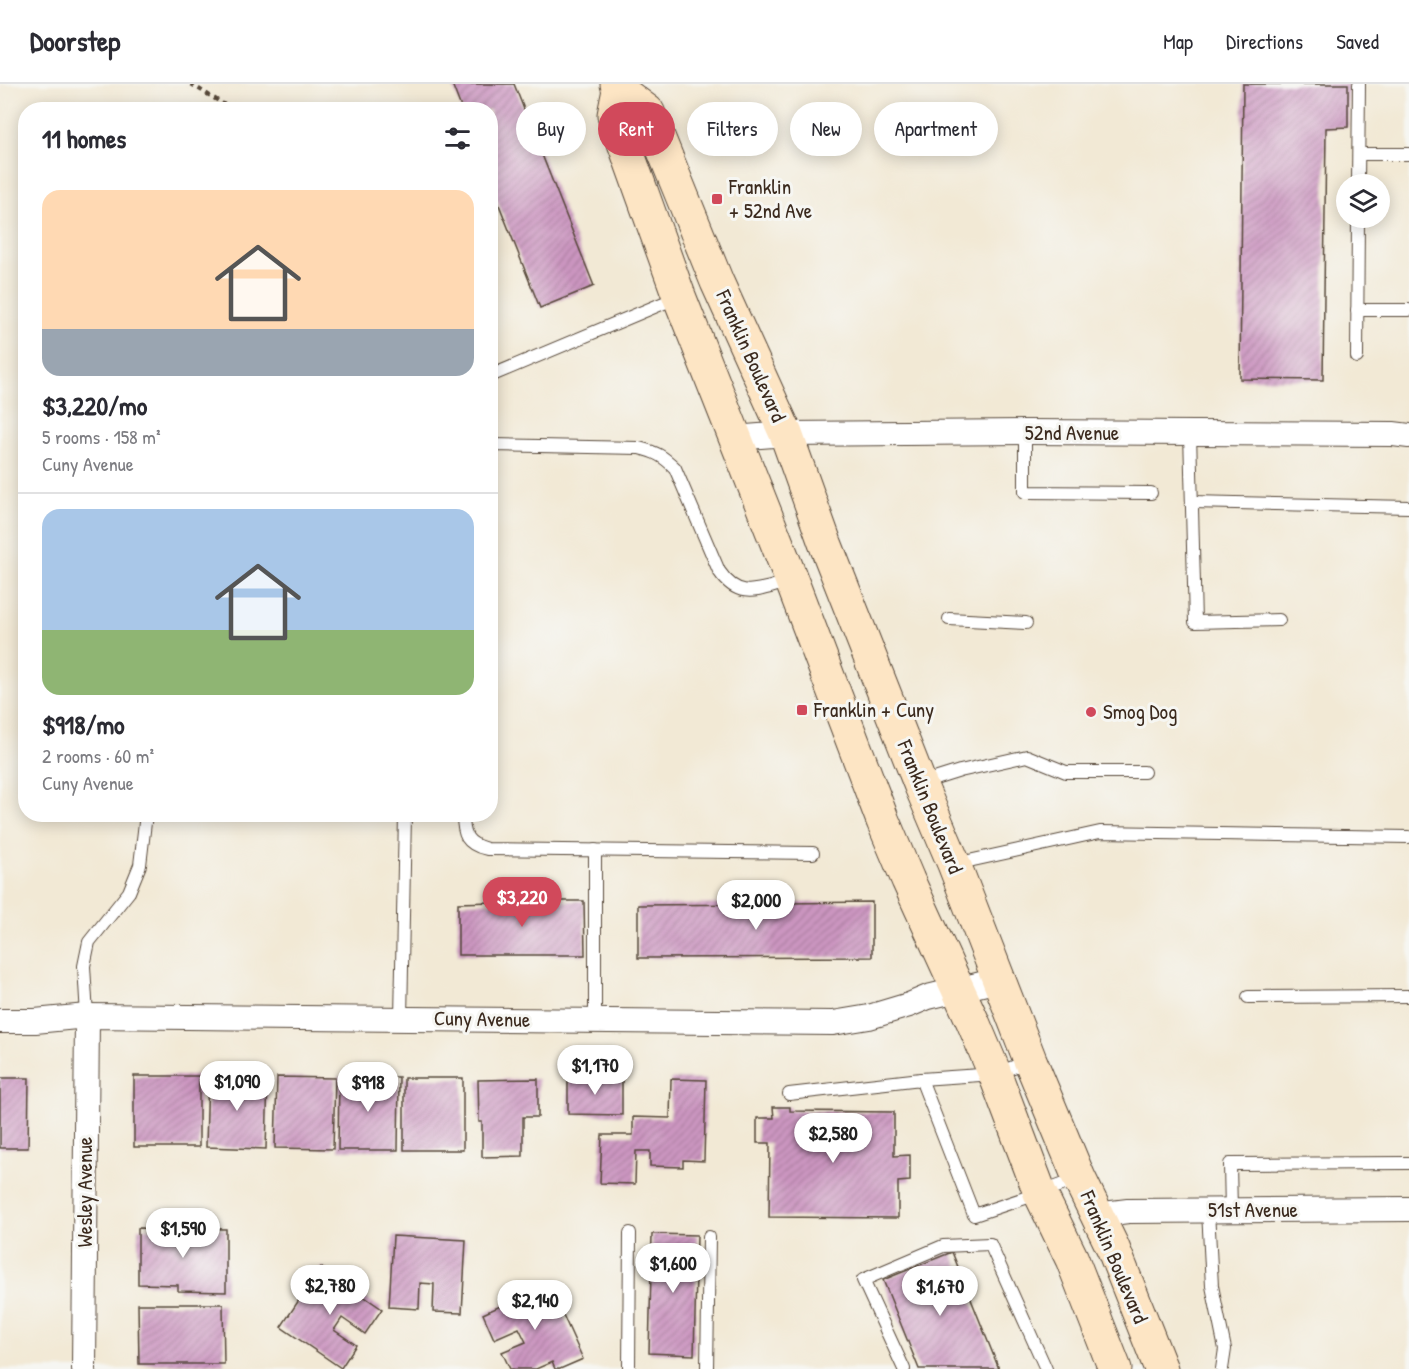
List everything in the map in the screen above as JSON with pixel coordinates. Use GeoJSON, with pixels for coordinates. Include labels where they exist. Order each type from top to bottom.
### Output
{"type":"FeatureCollection","features":[{"type":"Feature","properties":{"kind":"main road","name":"Franklin Boulevard"},"geometry":{"type":"LineString","coordinates":[[1115,1368],[1072,1259],[1040,1193],[995,1074],[884,821],[679,296],[614,115],[623,86],[648,112],[717,282],[786,434],[825,543],[1030,1060],[1079,1178],[1113,1248],[1161,1369]]}},
{"type":"Feature","properties":{"kind":"street","name":"52nd Avenue"},"geometry":{"type":"LineString","coordinates":[[734,438],[786,434],[1025,432],[1409,435]]}},
{"type":"Feature","properties":{"kind":"street","name":"Cuny Avenue"},"geometry":{"type":"LineString","coordinates":[[0,1021],[35,1021],[87,1016],[833,1023],[869,1017],[927,997],[998,980]]}},
{"type":"Feature","properties":{"kind":"street","name":"Wesley Avenue"},"geometry":{"type":"LineString","coordinates":[[84,1369],[87,1016]]}},
{"type":"Feature","properties":{"kind":"street","name":"51st Avenue"},"geometry":{"type":"LineString","coordinates":[[1096,1215],[1128,1211],[1409,1209]]}},
{"type":"Feature","properties":{"kind":"lane"},"geometry":{"type":"LineString","coordinates":[[1358,174],[1359,84]]}},
{"type":"Feature","properties":{"kind":"lane"},"geometry":{"type":"LineString","coordinates":[[1359,154],[1409,154]]}},
{"type":"Feature","properties":{"kind":"lane"},"geometry":{"type":"LineString","coordinates":[[1357,357],[1358,228]]}},
{"type":"Feature","properties":{"kind":"lane"},"geometry":{"type":"LineString","coordinates":[[498,373],[679,296]]}},
{"type":"Feature","properties":{"kind":"lane"},"geometry":{"type":"LineString","coordinates":[[1357,310],[1409,310]]}},
{"type":"Feature","properties":{"kind":"lane"},"geometry":{"type":"LineString","coordinates":[[1025,432],[1025,492],[1151,493]]}},
{"type":"Feature","properties":{"kind":"lane"},"geometry":{"type":"LineString","coordinates":[[1190,433],[1194,622],[1279,620]]}},
{"type":"Feature","properties":{"kind":"lane"},"geometry":{"type":"LineString","coordinates":[[498,445],[639,448],[653,451],[664,457],[675,468],[719,571],[726,582],[738,589],[750,592],[792,581]]}},
{"type":"Feature","properties":{"kind":"lane"},"geometry":{"type":"LineString","coordinates":[[1192,502],[1409,507]]}},
{"type":"Feature","properties":{"kind":"lane"},"geometry":{"type":"LineString","coordinates":[[950,619],[1026,623]]}},
{"type":"Feature","properties":{"kind":"lane"},"geometry":{"type":"LineString","coordinates":[[920,784],[960,771],[1027,756],[1066,772],[1144,772]]}},
{"type":"Feature","properties":{"kind":"lane"},"geometry":{"type":"LineString","coordinates":[[87,1016],[84,966],[89,942],[129,892],[140,865],[145,822]]}},
{"type":"Feature","properties":{"kind":"lane"},"geometry":{"type":"LineString","coordinates":[[402,1018],[405,822]]}},
{"type":"Feature","properties":{"kind":"lane"},"geometry":{"type":"LineString","coordinates":[[463,822],[467,839],[476,846],[487,849],[813,853]]}},
{"type":"Feature","properties":{"kind":"lane"},"geometry":{"type":"LineString","coordinates":[[954,864],[1100,832],[1409,837]]}},
{"type":"Feature","properties":{"kind":"lane"},"geometry":{"type":"LineString","coordinates":[[595,850],[595,1020]]}},
{"type":"Feature","properties":{"kind":"lane"},"geometry":{"type":"LineString","coordinates":[[1248,997],[1409,996]]}},
{"type":"Feature","properties":{"kind":"lane"},"geometry":{"type":"LineString","coordinates":[[789,1094],[921,1079],[995,1074],[1030,1060]]}},
{"type":"Feature","properties":{"kind":"lane"},"geometry":{"type":"LineString","coordinates":[[921,1079],[974,1215],[1079,1178]]}},
{"type":"Feature","properties":{"kind":"lane"},"geometry":{"type":"LineString","coordinates":[[1222,1369],[1225,1349],[1212,1286],[1219,1210],[1230,1164],[1409,1163]]}},
{"type":"Feature","properties":{"kind":"lane"},"geometry":{"type":"LineString","coordinates":[[629,1369],[630,1233]]}},
{"type":"Feature","properties":{"kind":"lane"},"geometry":{"type":"LineString","coordinates":[[707,1369],[709,1237]]}},
{"type":"Feature","properties":{"kind":"lane"},"geometry":{"type":"LineString","coordinates":[[904,1369],[863,1280],[943,1246],[990,1244],[1046,1369]]}},
{"type":"Feature","properties":{"kind":"path"},"geometry":{"type":"LineString","coordinates":[[191,84],[220,102]]}},
{"type":"Feature","properties":{"kind":"building"},"geometry":{"type":"Polygon","coordinates":[[[452,84],[514,84],[521,102],[516,102],[516,156],[543,156],[594,286],[540,308],[498,202],[498,102],[459,102],[452,84]]]}},
{"type":"Feature","properties":{"kind":"building"},"geometry":{"type":"Polygon","coordinates":[[[1243,84],[1348,84],[1348,127],[1326,128],[1323,380],[1240,379],[1243,84]]]}},
{"type":"Feature","properties":{"kind":"building"},"geometry":{"type":"Polygon","coordinates":[[[584,901],[585,955],[458,955],[458,903],[584,901]]]}},
{"type":"Feature","properties":{"kind":"building"},"geometry":{"type":"Polygon","coordinates":[[[872,902],[872,957],[638,958],[638,905],[872,902]]]}},
{"type":"Feature","properties":{"kind":"building"},"geometry":{"type":"Polygon","coordinates":[[[208,1074],[268,1076],[266,1149],[206,1147],[208,1074]]]}},
{"type":"Feature","properties":{"kind":"building"},"geometry":{"type":"Polygon","coordinates":[[[134,1076],[199,1076],[199,1147],[134,1147],[134,1076]]]}},
{"type":"Feature","properties":{"kind":"building"},"geometry":{"type":"Polygon","coordinates":[[[277,1077],[335,1078],[333,1149],[275,1148],[277,1077]]]}},
{"type":"Feature","properties":{"kind":"building"},"geometry":{"type":"Polygon","coordinates":[[[339,1077],[399,1077],[398,1150],[338,1150],[339,1077]]]}},
{"type":"Feature","properties":{"kind":"building"},"geometry":{"type":"Polygon","coordinates":[[[0,1078],[29,1078],[28,1148],[0,1148],[0,1078]]]}},
{"type":"Feature","properties":{"kind":"building"},"geometry":{"type":"Polygon","coordinates":[[[404,1078],[463,1078],[463,1150],[404,1150],[404,1078]]]}},
{"type":"Feature","properties":{"kind":"building"},"geometry":{"type":"Polygon","coordinates":[[[568,1078],[622,1078],[622,1115],[568,1114],[568,1078]]]}},
{"type":"Feature","properties":{"kind":"building"},"geometry":{"type":"Polygon","coordinates":[[[538,1079],[538,1117],[523,1117],[523,1156],[482,1157],[482,1122],[479,1122],[478,1080],[538,1079]]]}},
{"type":"Feature","properties":{"kind":"building"},"geometry":{"type":"Polygon","coordinates":[[[671,1079],[706,1080],[704,1161],[683,1160],[683,1167],[650,1166],[650,1151],[636,1151],[635,1184],[600,1183],[602,1135],[633,1135],[633,1117],[670,1118],[671,1079]]]}},
{"type":"Feature","properties":{"kind":"building"},"geometry":{"type":"Polygon","coordinates":[[[773,1107],[790,1107],[790,1111],[894,1112],[894,1156],[910,1155],[910,1181],[898,1182],[898,1218],[769,1217],[770,1143],[757,1143],[757,1118],[774,1118],[773,1107]]]}},
{"type":"Feature","properties":{"kind":"building"},"geometry":{"type":"Polygon","coordinates":[[[138,1228],[226,1229],[226,1292],[178,1291],[178,1285],[138,1284],[138,1228]]]}},
{"type":"Feature","properties":{"kind":"building"},"geometry":{"type":"Polygon","coordinates":[[[652,1234],[697,1235],[694,1355],[649,1353],[652,1234]]]}},
{"type":"Feature","properties":{"kind":"building"},"geometry":{"type":"Polygon","coordinates":[[[393,1236],[466,1240],[462,1313],[433,1312],[434,1284],[420,1283],[419,1309],[389,1307],[393,1236]]]}},
{"type":"Feature","properties":{"kind":"building"},"geometry":{"type":"Polygon","coordinates":[[[952,1252],[999,1369],[919,1369],[883,1280],[952,1252]]]}},
{"type":"Feature","properties":{"kind":"building"},"geometry":{"type":"Polygon","coordinates":[[[321,1267],[382,1309],[365,1334],[342,1318],[334,1330],[356,1345],[341,1368],[281,1327],[321,1267]]]}},
{"type":"Feature","properties":{"kind":"building"},"geometry":{"type":"Polygon","coordinates":[[[549,1284],[583,1359],[560,1369],[555,1369],[552,1362],[536,1369],[510,1369],[502,1352],[526,1342],[519,1328],[494,1339],[483,1314],[549,1284]]]}},
{"type":"Feature","properties":{"kind":"building"},"geometry":{"type":"Polygon","coordinates":[[[138,1304],[223,1304],[224,1364],[139,1364],[138,1304]]]}},
{"type":"Feature","properties":{"kind":"place","name":"Franklin + 52nd Ave"},"geometry":{"type":"Point","coordinates":[717,199]}},
{"type":"Feature","properties":{"kind":"place","name":"Franklin + Cuny"},"geometry":{"type":"Point","coordinates":[802,710]}},
{"type":"Feature","properties":{"kind":"place","name":"Smog Dog"},"geometry":{"type":"Point","coordinates":[1091,712]}}]}
